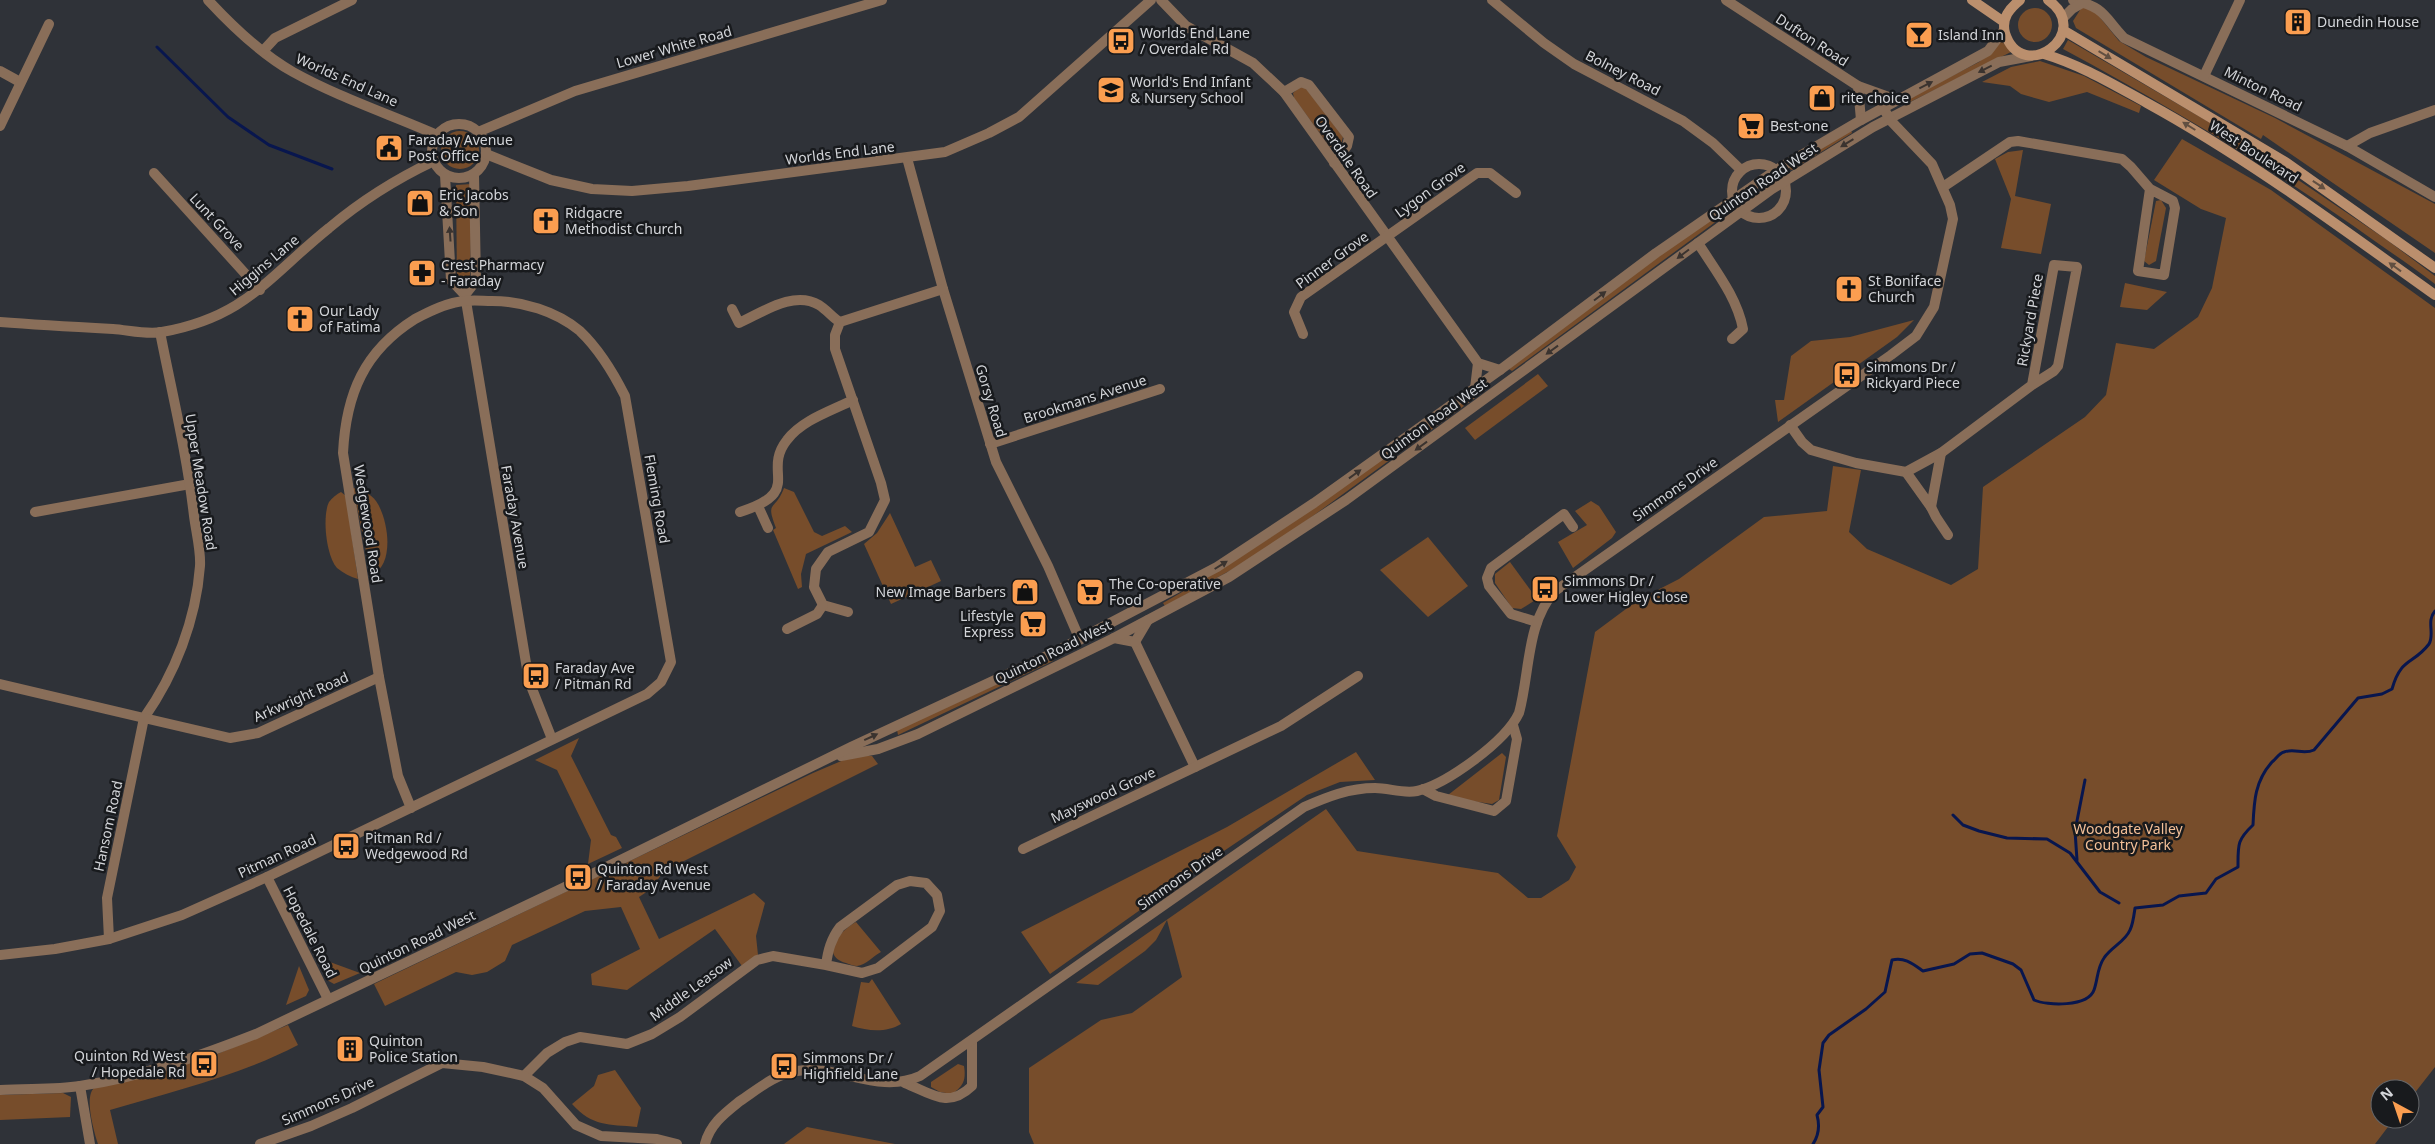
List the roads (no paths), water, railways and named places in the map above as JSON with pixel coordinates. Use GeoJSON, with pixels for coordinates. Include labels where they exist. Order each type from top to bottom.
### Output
{"type":"FeatureCollection","features":[{"type":"Feature","properties":{"kind":"main road"},"geometry":{"type":"LineString","coordinates":[[1972,0],[2004,26]]}},
{"type":"Feature","properties":{"kind":"main road"},"geometry":{"type":"LineString","coordinates":[[2020,0],[2009,9],[2004,26],[2009,43],[2019,52],[2031,56],[2044,54],[2057,44],[2064,30],[2063,18],[2054,4],[2048,0]]}},
{"type":"Feature","properties":{"kind":"main road","name":"West Boulevard"},"geometry":{"type":"LineString","coordinates":[[2064,30],[2287,163],[2435,268]]}},
{"type":"Feature","properties":{"kind":"main road","name":"West Boulevard"},"geometry":{"type":"LineString","coordinates":[[2044,54],[2088,71],[2173,117],[2277,182],[2435,295]]}},
{"type":"Feature","properties":{"kind":"street","name":"Worlds End Lane"},"geometry":{"type":"LineString","coordinates":[[208,0],[235,28],[263,52],[293,72],[437,135]]}},
{"type":"Feature","properties":{"kind":"street"},"geometry":{"type":"LineString","coordinates":[[263,52],[275,38],[352,0]]}},
{"type":"Feature","properties":{"kind":"street","name":"Lower White Road"},"geometry":{"type":"LineString","coordinates":[[478,132],[575,91],[882,0]]}},
{"type":"Feature","properties":{"kind":"street","name":"Worlds End Lane"},"geometry":{"type":"LineString","coordinates":[[486,154],[551,180],[592,189],[632,191],[945,152],[989,134],[1019,117],[1151,0]]}},
{"type":"Feature","properties":{"kind":"street","name":"Overdale Road"},"geometry":{"type":"LineString","coordinates":[[1161,0],[1186,26],[1253,63],[1284,92],[1386,238],[1478,364]]}},
{"type":"Feature","properties":{"kind":"street","name":"Bolney Road"},"geometry":{"type":"LineString","coordinates":[[1492,0],[1544,43],[1574,64],[1683,121],[1714,143],[1741,170]]}},
{"type":"Feature","properties":{"kind":"street","name":"Dufton Road"},"geometry":{"type":"LineString","coordinates":[[1726,0],[1858,86],[1897,100]]}},
{"type":"Feature","properties":{"kind":"street","name":"Minton Road"},"geometry":{"type":"LineString","coordinates":[[2073,0],[2091,4],[2108,17],[2115,29],[2124,38],[2347,146],[2435,197]]}},
{"type":"Feature","properties":{"kind":"street"},"geometry":{"type":"LineString","coordinates":[[2204,76],[2240,0]]}},
{"type":"Feature","properties":{"kind":"street"},"geometry":{"type":"LineString","coordinates":[[2063,18],[2072,9],[2084,2]]}},
{"type":"Feature","properties":{"kind":"street"},"geometry":{"type":"LineString","coordinates":[[0,126],[49,24]]}},
{"type":"Feature","properties":{"kind":"street","name":"Quinton Road West"},"geometry":{"type":"LineString","coordinates":[[0,1090],[80,1086],[162,1067],[210,1052],[256,1034],[1080,640],[1217,568],[1314,503],[1776,170],[1861,120],[1988,51],[2004,26]]}},
{"type":"Feature","properties":{"kind":"street","name":"Quinton Road West"},"geometry":{"type":"LineString","coordinates":[[828,759],[878,749],[918,734],[1114,638],[1230,577],[1325,515],[1485,400],[1740,211],[1785,181],[1889,119],[1999,62],[2031,56]]}},
{"type":"Feature","properties":{"kind":"street"},"geometry":{"type":"LineString","coordinates":[[0,71],[20,82]]}},
{"type":"Feature","properties":{"kind":"street"},"geometry":{"type":"LineString","coordinates":[[1284,92],[1301,82],[1309,85],[1348,137],[1347,146],[1334,163]]}},
{"type":"Feature","properties":{"kind":"street"},"geometry":{"type":"LineString","coordinates":[[1858,86],[1861,120]]}},
{"type":"Feature","properties":{"kind":"street","name":"Simmons Drive"},"geometry":{"type":"LineString","coordinates":[[905,1083],[920,1076],[972,1041],[1304,807],[1329,796],[1359,789],[1404,791],[1423,789],[1446,779],[1495,744],[1513,725],[1522,701],[1537,622],[1546,600],[1566,582],[1916,336],[1934,307],[1953,219],[1950,204],[1932,164],[1889,119],[1883,108]]}},
{"type":"Feature","properties":{"kind":"street"},"geometry":{"type":"LineString","coordinates":[[2347,146],[2370,133],[2435,110]]}},
{"type":"Feature","properties":{"kind":"street"},"geometry":{"type":"LineString","coordinates":[[454,125],[470,126],[478,132],[485,145],[484,163],[474,174],[459,178],[446,175],[434,161],[432,147],[437,135],[454,125]]}},
{"type":"Feature","properties":{"kind":"street"},"geometry":{"type":"LineString","coordinates":[[1943,187],[2010,142],[2018,141],[2122,159],[2150,189],[2174,201],[2175,208],[2164,275],[2138,271],[2150,189]]}},
{"type":"Feature","properties":{"kind":"street","name":"Gorsy Road"},"geometry":{"type":"LineString","coordinates":[[907,158],[943,289],[996,462],[1048,566],[1080,640]]}},
{"type":"Feature","properties":{"kind":"street","name":"Higgins Lane"},"geometry":{"type":"LineString","coordinates":[[0,322],[160,332],[210,320],[237,306],[260,290],[328,228],[405,175],[434,161]]}},
{"type":"Feature","properties":{"kind":"street"},"geometry":{"type":"LineString","coordinates":[[1752,164],[1765,164],[1776,170],[1785,181],[1785,200],[1772,216],[1750,217],[1740,211],[1732,200],[1732,184],[1741,170],[1752,164]]}},
{"type":"Feature","properties":{"kind":"street","name":"Lunt Grove"},"geometry":{"type":"LineString","coordinates":[[154,173],[260,290]]}},
{"type":"Feature","properties":{"kind":"street","name":"Lygon Grove"},"geometry":{"type":"LineString","coordinates":[[1386,238],[1477,173],[1490,173],[1516,193]]}},
{"type":"Feature","properties":{"kind":"street"},"geometry":{"type":"LineString","coordinates":[[465,298],[476,281],[474,174]]}},
{"type":"Feature","properties":{"kind":"street","name":"Faraday Avenue"},"geometry":{"type":"LineString","coordinates":[[446,175],[451,280],[465,298],[529,681],[552,739]]}},
{"type":"Feature","properties":{"kind":"street","name":"Pinner Grove"},"geometry":{"type":"LineString","coordinates":[[1303,334],[1294,312],[1301,297],[1386,238]]}},
{"type":"Feature","properties":{"kind":"street"},"geometry":{"type":"LineString","coordinates":[[1698,243],[1732,297],[1740,316],[1742,329],[1732,339]]}},
{"type":"Feature","properties":{"kind":"street","name":"Rickyard Piece"},"geometry":{"type":"LineString","coordinates":[[1906,472],[1941,453],[2032,385],[2054,371],[2058,366],[2077,267],[2054,265],[2032,385]]}},
{"type":"Feature","properties":{"kind":"street"},"geometry":{"type":"LineString","coordinates":[[848,612],[823,605],[814,586],[816,569],[828,552],[869,532],[885,500],[881,483],[835,349],[834,335],[840,322],[943,289]]}},
{"type":"Feature","properties":{"kind":"street","name":"Wedgewood Road"},"geometry":{"type":"LineString","coordinates":[[411,808],[398,776],[379,677],[343,453],[344,426],[349,404],[360,376],[377,350],[401,328],[424,314],[465,298]]}},
{"type":"Feature","properties":{"kind":"street","name":"Fleming Road"},"geometry":{"type":"LineString","coordinates":[[465,298],[507,301],[559,317],[578,330],[593,344],[610,365],[625,396],[671,662],[661,682],[647,694],[552,739]]}},
{"type":"Feature","properties":{"kind":"street"},"geometry":{"type":"LineString","coordinates":[[732,309],[739,323],[794,299],[810,301],[821,306],[840,322]]}},
{"type":"Feature","properties":{"kind":"street","name":"Upper Meadow Road"},"geometry":{"type":"LineString","coordinates":[[144,718],[158,698],[181,651],[193,607],[200,564],[190,484],[160,332]]}},
{"type":"Feature","properties":{"kind":"street"},"geometry":{"type":"LineString","coordinates":[[1485,400],[1475,388],[1478,364],[1500,370],[1509,382]]}},
{"type":"Feature","properties":{"kind":"street","name":"Brookmans Avenue"},"geometry":{"type":"LineString","coordinates":[[990,444],[1160,389]]}},
{"type":"Feature","properties":{"kind":"street"},"geometry":{"type":"LineString","coordinates":[[740,512],[758,506],[775,494],[779,482],[779,456],[786,441],[798,428],[853,400]]}},
{"type":"Feature","properties":{"kind":"street"},"geometry":{"type":"LineString","coordinates":[[1790,425],[1802,442],[1811,450],[1856,463],[1906,472],[1932,507],[1936,518],[1948,536]]}},
{"type":"Feature","properties":{"kind":"street"},"geometry":{"type":"LineString","coordinates":[[1932,507],[1941,453]]}},
{"type":"Feature","properties":{"kind":"street"},"geometry":{"type":"LineString","coordinates":[[35,512],[190,484]]}},
{"type":"Feature","properties":{"kind":"street"},"geometry":{"type":"LineString","coordinates":[[758,506],[768,528]]}},
{"type":"Feature","properties":{"kind":"street"},"geometry":{"type":"LineString","coordinates":[[1537,622],[1511,614],[1489,586],[1487,578],[1491,568],[1564,514],[1573,527]]}},
{"type":"Feature","properties":{"kind":"street"},"geometry":{"type":"LineString","coordinates":[[787,629],[817,614],[823,605]]}},
{"type":"Feature","properties":{"kind":"street"},"geometry":{"type":"LineString","coordinates":[[1122,618],[1129,620],[1144,613],[1148,620],[1136,642]]}},
{"type":"Feature","properties":{"kind":"street"},"geometry":{"type":"LineString","coordinates":[[1114,638],[1136,642]]}},
{"type":"Feature","properties":{"kind":"street"},"geometry":{"type":"LineString","coordinates":[[1080,640],[1082,646],[1093,642],[1099,644]]}},
{"type":"Feature","properties":{"kind":"street"},"geometry":{"type":"LineString","coordinates":[[1136,642],[1195,767]]}},
{"type":"Feature","properties":{"kind":"street","name":"Mayswood Grove"},"geometry":{"type":"LineString","coordinates":[[1023,849],[1281,726],[1358,676]]}},
{"type":"Feature","properties":{"kind":"street","name":"Arkwright Road"},"geometry":{"type":"LineString","coordinates":[[144,718],[230,738],[258,733],[379,677]]}},
{"type":"Feature","properties":{"kind":"street"},"geometry":{"type":"LineString","coordinates":[[0,684],[144,718]]}},
{"type":"Feature","properties":{"kind":"street","name":"Hansom Road"},"geometry":{"type":"LineString","coordinates":[[109,939],[107,898],[144,718]]}},
{"type":"Feature","properties":{"kind":"street","name":"Simmons Drive"},"geometry":{"type":"LineString","coordinates":[[1423,789],[1436,796],[1494,811],[1506,801],[1516,739],[1513,725]]}},
{"type":"Feature","properties":{"kind":"street","name":"Pitman Road"},"geometry":{"type":"LineString","coordinates":[[0,955],[55,949],[109,939],[182,915],[267,877],[552,739]]}},
{"type":"Feature","properties":{"kind":"street","name":"Hopedale Road"},"geometry":{"type":"LineString","coordinates":[[267,877],[328,999]]}},
{"type":"Feature","properties":{"kind":"street","name":"Middle Leasow"},"geometry":{"type":"LineString","coordinates":[[524,1076],[547,1053],[565,1042],[580,1037],[627,1044],[652,1034],[757,960],[774,956],[862,973],[878,968],[932,927],[940,911],[937,895],[926,883],[910,881],[897,885],[840,927],[833,935],[828,948],[826,965]]}},
{"type":"Feature","properties":{"kind":"street"},"geometry":{"type":"LineString","coordinates":[[704,1144],[712,1127],[723,1114],[783,1074],[798,1070],[816,1071],[886,1083],[905,1083],[945,1099],[961,1097],[972,1086],[972,1041]]}},
{"type":"Feature","properties":{"kind":"street","name":"Simmons Drive"},"geometry":{"type":"LineString","coordinates":[[260,1144],[311,1126],[352,1108],[442,1062],[482,1067],[524,1076],[543,1088],[576,1125],[601,1136],[657,1139],[677,1144]]}},
{"type":"Feature","properties":{"kind":"street"},"geometry":{"type":"LineString","coordinates":[[80,1086],[90,1144]]}},
{"type":"Feature","properties":{"kind":"waterway"},"geometry":{"type":"LineString","coordinates":[[157,47],[228,117],[269,145],[332,169]]}},
{"type":"Feature","properties":{"kind":"waterway"},"geometry":{"type":"LineString","coordinates":[[1813,1144],[1818,1130],[1817,1115],[1823,1107],[1819,1070],[1823,1043],[1829,1035],[1866,1009],[1885,992],[1892,960],[1905,960],[1923,971],[1954,964],[1970,954],[1982,953],[2013,964],[2021,970],[2034,1000],[2057,1004],[2084,1000],[2094,990],[2104,958],[2128,934],[2133,922],[2135,908],[2163,905],[2179,896],[2206,893],[2216,879],[2238,867],[2241,839],[2253,825],[2256,792],[2266,769],[2282,753],[2314,750],[2358,698],[2382,694],[2392,689],[2403,666],[2429,644],[2431,640],[2431,619],[2435,611]]}},
{"type":"Feature","properties":{"kind":"waterway"},"geometry":{"type":"LineString","coordinates":[[2077,860],[2075,831],[2085,780]]}},
{"type":"Feature","properties":{"kind":"waterway"},"geometry":{"type":"LineString","coordinates":[[1953,815],[1963,825],[1979,831],[2007,838],[2047,839],[2070,853],[2100,892],[2119,903]]}},
{"type":"Feature","properties":{"kind":"place","name":"Dunedin House"},"geometry":{"type":"Point","coordinates":[2298,22]}},
{"type":"Feature","properties":{"kind":"place","name":"Island Inn"},"geometry":{"type":"Point","coordinates":[1919,35]}},
{"type":"Feature","properties":{"kind":"place","name":"Worlds End Lane / Overdale Rd"},"geometry":{"type":"Point","coordinates":[1121,41]}},
{"type":"Feature","properties":{"kind":"place","name":"World's End Infant & Nursery School"},"geometry":{"type":"Point","coordinates":[1111,90]}},
{"type":"Feature","properties":{"kind":"place","name":"rite choice"},"geometry":{"type":"Point","coordinates":[1822,98]}},
{"type":"Feature","properties":{"kind":"place","name":"Best-one"},"geometry":{"type":"Point","coordinates":[1751,126]}},
{"type":"Feature","properties":{"kind":"place","name":"Faraday Avenue Post Office"},"geometry":{"type":"Point","coordinates":[389,148]}},
{"type":"Feature","properties":{"kind":"place","name":"Eric Jacobs & Son"},"geometry":{"type":"Point","coordinates":[420,203]}},
{"type":"Feature","properties":{"kind":"place","name":"Ridgacre Methodist Church"},"geometry":{"type":"Point","coordinates":[546,221]}},
{"type":"Feature","properties":{"kind":"place","name":"Crest Pharmacy - Faraday"},"geometry":{"type":"Point","coordinates":[422,273]}},
{"type":"Feature","properties":{"kind":"place","name":"St Boniface Church"},"geometry":{"type":"Point","coordinates":[1849,289]}},
{"type":"Feature","properties":{"kind":"place","name":"Our Lady of Fatima"},"geometry":{"type":"Point","coordinates":[300,319]}},
{"type":"Feature","properties":{"kind":"place","name":"Simmons Dr / Rickyard Piece"},"geometry":{"type":"Point","coordinates":[1847,375]}},
{"type":"Feature","properties":{"kind":"place","name":"Simmons Dr / Lower Higley Close"},"geometry":{"type":"Point","coordinates":[1545,589]}},
{"type":"Feature","properties":{"kind":"place","name":"New Image Barbers"},"geometry":{"type":"Point","coordinates":[1025,592]}},
{"type":"Feature","properties":{"kind":"place","name":"The Co-operative Food"},"geometry":{"type":"Point","coordinates":[1090,592]}},
{"type":"Feature","properties":{"kind":"place","name":"Lifestyle Express"},"geometry":{"type":"Point","coordinates":[1033,624]}},
{"type":"Feature","properties":{"kind":"place","name":"Faraday Ave / Pitman Rd"},"geometry":{"type":"Point","coordinates":[536,676]}},
{"type":"Feature","properties":{"kind":"place","name":"Pitman Rd / Wedgewood Rd"},"geometry":{"type":"Point","coordinates":[346,846]}},
{"type":"Feature","properties":{"kind":"place","name":"Quinton Rd West / Faraday Avenue"},"geometry":{"type":"Point","coordinates":[578,877]}},
{"type":"Feature","properties":{"kind":"place","name":"Quinton Police Station"},"geometry":{"type":"Point","coordinates":[350,1049]}},
{"type":"Feature","properties":{"kind":"place","name":"Quinton Rd West / Hopedale Rd"},"geometry":{"type":"Point","coordinates":[204,1064]}},
{"type":"Feature","properties":{"kind":"place","name":"Simmons Dr / Highfield Lane"},"geometry":{"type":"Point","coordinates":[784,1066]}},
{"type":"Feature","properties":{"kind":"park label","name":"Woodgate Valley Country Park"},"geometry":{"type":"Point","coordinates":[2128,838]}}]}
